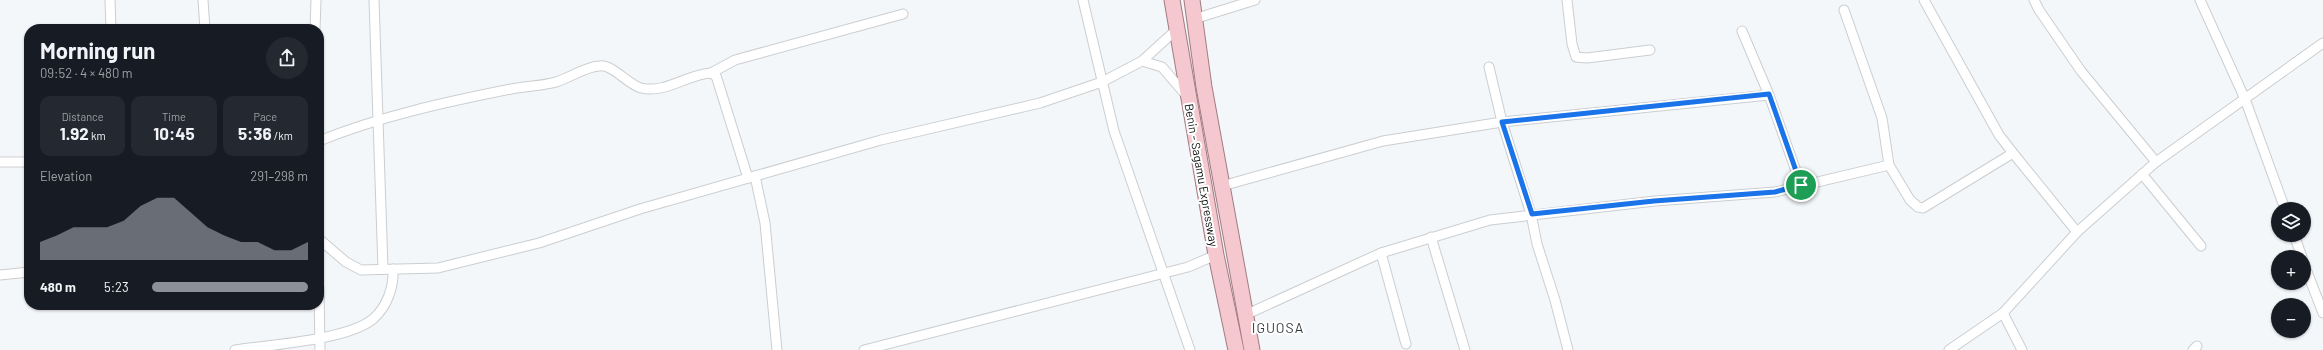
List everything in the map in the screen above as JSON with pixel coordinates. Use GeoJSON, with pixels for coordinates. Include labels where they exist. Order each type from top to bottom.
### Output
{"type":"FeatureCollection","features":[{"type":"Feature","properties":{"kind":"highway","name":"Benin - Sagamu Expressway"},"geometry":{"type":"LineString","coordinates":[[1172,0],[1216,255],[1236,350]]}},
{"type":"Feature","properties":{"kind":"highway"},"geometry":{"type":"LineString","coordinates":[[1192,0],[1204,87],[1252,350]]}},
{"type":"Feature","properties":{"kind":"street"},"geometry":{"type":"LineString","coordinates":[[110,0],[112,24]]}},
{"type":"Feature","properties":{"kind":"street"},"geometry":{"type":"LineString","coordinates":[[203,0],[205,24]]}},
{"type":"Feature","properties":{"kind":"street"},"geometry":{"type":"LineString","coordinates":[[315,24],[316,0]]}},
{"type":"Feature","properties":{"kind":"street"},"geometry":{"type":"LineString","coordinates":[[374,0],[383,269]]}},
{"type":"Feature","properties":{"kind":"street"},"geometry":{"type":"LineString","coordinates":[[1083,0],[1114,131],[1190,350]]}},
{"type":"Feature","properties":{"kind":"street"},"geometry":{"type":"LineString","coordinates":[[1194,19],[1256,0]]}},
{"type":"Feature","properties":{"kind":"street"},"geometry":{"type":"LineString","coordinates":[[1567,0],[1572,44],[1576,57],[1587,58],[1650,50]]}},
{"type":"Feature","properties":{"kind":"street"},"geometry":{"type":"LineString","coordinates":[[1924,0],[1999,135],[2077,232]]}},
{"type":"Feature","properties":{"kind":"street"},"geometry":{"type":"LineString","coordinates":[[2034,0],[2039,10],[2081,71],[2156,162]]}},
{"type":"Feature","properties":{"kind":"street"},"geometry":{"type":"LineString","coordinates":[[2200,0],[2245,99],[2282,202]]}},
{"type":"Feature","properties":{"kind":"street"},"geometry":{"type":"LineString","coordinates":[[1844,10],[1882,118],[1889,165],[1910,200],[1918,207],[1923,208],[2013,152]]}},
{"type":"Feature","properties":{"kind":"street"},"geometry":{"type":"LineString","coordinates":[[324,139],[416,109],[512,88],[556,82],[596,66],[608,67],[623,79],[642,88],[656,88],[711,73],[735,60],[903,14]]}},
{"type":"Feature","properties":{"kind":"street"},"geometry":{"type":"LineString","coordinates":[[324,243],[346,262],[360,270],[438,268],[531,244],[640,209],[881,140],[1040,103],[1102,82],[1142,62],[1176,30]]}},
{"type":"Feature","properties":{"kind":"street"},"geometry":{"type":"LineString","coordinates":[[1742,31],[1769,94],[1801,185]]}},
{"type":"Feature","properties":{"kind":"street"},"geometry":{"type":"LineString","coordinates":[[1950,350],[2003,313],[2077,232],[2156,162],[2323,43]]}},
{"type":"Feature","properties":{"kind":"street"},"geometry":{"type":"LineString","coordinates":[[1142,62],[1162,67],[1188,98]]}},
{"type":"Feature","properties":{"kind":"street"},"geometry":{"type":"LineString","coordinates":[[1489,67],[1502,122],[1532,214],[1537,244],[1555,300],[1568,350]]}},
{"type":"Feature","properties":{"kind":"street"},"geometry":{"type":"LineString","coordinates":[[711,73],[718,82],[751,177],[765,224],[777,350]]}},
{"type":"Feature","properties":{"kind":"street"},"geometry":{"type":"LineString","coordinates":[[1222,186],[1383,141],[1502,122],[1769,94]]}},
{"type":"Feature","properties":{"kind":"street"},"geometry":{"type":"LineString","coordinates":[[0,162],[24,162]]}},
{"type":"Feature","properties":{"kind":"street"},"geometry":{"type":"LineString","coordinates":[[1245,315],[1381,253],[1490,220],[1654,201],[1775,192],[1889,165]]}},
{"type":"Feature","properties":{"kind":"street"},"geometry":{"type":"LineString","coordinates":[[2142,174],[2201,246]]}},
{"type":"Feature","properties":{"kind":"street"},"geometry":{"type":"LineString","coordinates":[[1431,237],[1465,350]]}},
{"type":"Feature","properties":{"kind":"street"},"geometry":{"type":"LineString","coordinates":[[1381,253],[1406,344]]}},
{"type":"Feature","properties":{"kind":"street"},"geometry":{"type":"LineString","coordinates":[[864,350],[881,348],[1164,272],[1188,267],[1216,255]]}},
{"type":"Feature","properties":{"kind":"street"},"geometry":{"type":"LineString","coordinates":[[235,350],[347,332],[372,319],[388,300],[393,277],[393,269]]}},
{"type":"Feature","properties":{"kind":"street"},"geometry":{"type":"LineString","coordinates":[[0,275],[24,273]]}},
{"type":"Feature","properties":{"kind":"street"},"geometry":{"type":"LineString","coordinates":[[2311,282],[2323,313]]}},
{"type":"Feature","properties":{"kind":"street"},"geometry":{"type":"LineString","coordinates":[[319,310],[320,350]]}},
{"type":"Feature","properties":{"kind":"street"},"geometry":{"type":"LineString","coordinates":[[2003,313],[2022,350]]}},
{"type":"Feature","properties":{"kind":"district","name":"IGUOSA"},"geometry":{"type":"Point","coordinates":[1278,327]}},
{"type":"Feature","properties":{"kind":"route"},"geometry":{"type":"LineString","coordinates":[[1769,94],[1801,185],[1775,192],[1654,201],[1532,214],[1502,122],[1602,113],[1769,94]]}}]}
